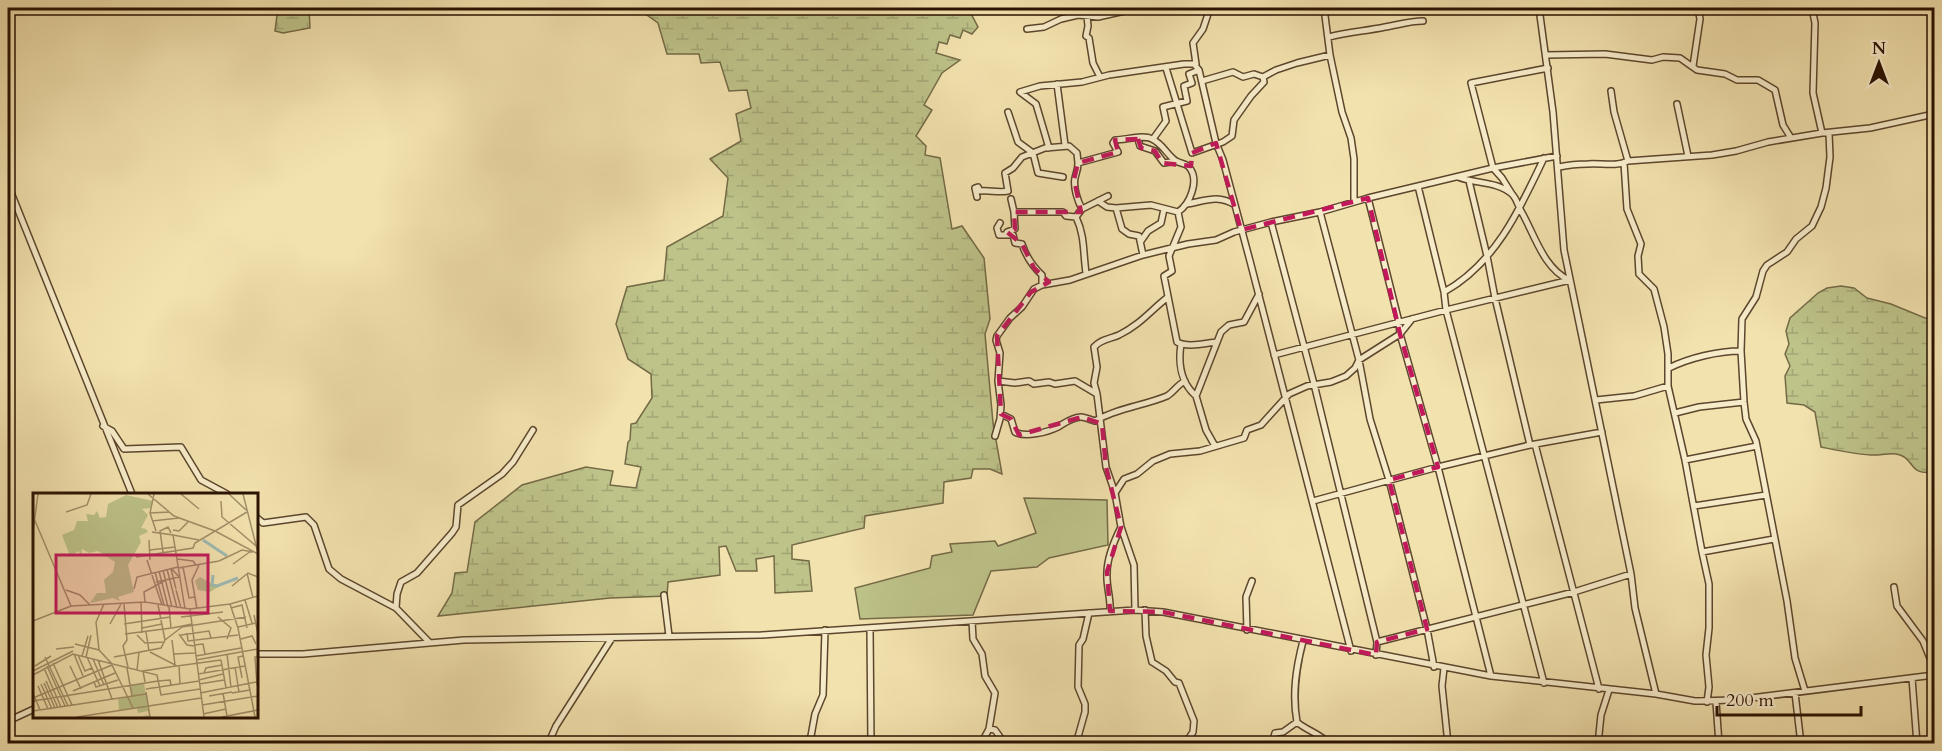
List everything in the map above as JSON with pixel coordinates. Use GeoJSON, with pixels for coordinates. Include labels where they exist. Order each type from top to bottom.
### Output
{"type":"FeatureCollection","features":[{"type":"Feature","properties":{"kind":"street"},"geometry":{"type":"LineString","coordinates":[[1027,29],[1044,27],[1061,19],[1078,15],[1098,17],[1138,8]]}},
{"type":"Feature","properties":{"kind":"street"},"geometry":{"type":"LineString","coordinates":[[1210,8],[1203,29],[1193,43],[1194,57],[1259,294],[1351,651]]}},
{"type":"Feature","properties":{"kind":"street"},"geometry":{"type":"LineString","coordinates":[[1324,8],[1330,55],[1342,112],[1351,138],[1356,179],[1354,201]]}},
{"type":"Feature","properties":{"kind":"street"},"geometry":{"type":"LineString","coordinates":[[1539,8],[1557,156],[1562,236],[1631,574],[1635,608],[1656,694]]}},
{"type":"Feature","properties":{"kind":"street"},"geometry":{"type":"LineString","coordinates":[[1693,66],[1700,19],[1698,8]]}},
{"type":"Feature","properties":{"kind":"street"},"geometry":{"type":"LineString","coordinates":[[1812,8],[1815,23],[1814,93],[1822,133]]}},
{"type":"Feature","properties":{"kind":"street"},"geometry":{"type":"LineString","coordinates":[[1088,16],[1086,36],[1089,38],[1094,63],[1100,77]]}},
{"type":"Feature","properties":{"kind":"street"},"geometry":{"type":"LineString","coordinates":[[1329,37],[1412,21],[1423,21]]}},
{"type":"Feature","properties":{"kind":"street"},"geometry":{"type":"LineString","coordinates":[[1546,55],[1605,54],[1652,60],[1680,58],[1697,70],[1725,74],[1737,80],[1758,80],[1774,90],[1783,125],[1791,138]]}},
{"type":"Feature","properties":{"kind":"street"},"geometry":{"type":"LineString","coordinates":[[1202,81],[1233,72],[1243,77],[1254,74],[1263,77],[1297,63],[1330,55]]}},
{"type":"Feature","properties":{"kind":"street"},"geometry":{"type":"LineString","coordinates":[[1049,148],[1036,104],[1020,92],[1041,86],[1082,82],[1100,77],[1192,63],[1198,68]]}},
{"type":"Feature","properties":{"kind":"street"},"geometry":{"type":"LineString","coordinates":[[1166,68],[1192,153],[1190,168],[1193,188],[1187,204],[1178,212]]}},
{"type":"Feature","properties":{"kind":"street"},"geometry":{"type":"LineString","coordinates":[[1153,139],[1166,121],[1163,107],[1187,101],[1184,86],[1192,83],[1189,74],[1198,68]]}},
{"type":"Feature","properties":{"kind":"street"},"geometry":{"type":"LineString","coordinates":[[1548,68],[1471,83],[1492,168],[1502,178],[1528,221],[1539,248],[1561,276],[1570,280]]}},
{"type":"Feature","properties":{"kind":"street"},"geometry":{"type":"LineString","coordinates":[[1192,153],[1223,142],[1232,136],[1234,120],[1264,82],[1263,77]]}},
{"type":"Feature","properties":{"kind":"street"},"geometry":{"type":"LineString","coordinates":[[1057,84],[1065,145]]}},
{"type":"Feature","properties":{"kind":"street"},"geometry":{"type":"LineString","coordinates":[[1611,91],[1626,162],[1627,209],[1641,244],[1638,256],[1640,274],[1654,289],[1658,301],[1668,354],[1668,386],[1709,584],[1707,702]]}},
{"type":"Feature","properties":{"kind":"street"},"geometry":{"type":"LineString","coordinates":[[1677,104],[1688,156]]}},
{"type":"Feature","properties":{"kind":"street"},"geometry":{"type":"LineString","coordinates":[[1008,112],[1018,142],[1034,153],[1038,173],[1063,177]]}},
{"type":"Feature","properties":{"kind":"street"},"geometry":{"type":"LineString","coordinates":[[1558,167],[1736,151],[1768,142],[1870,128],[1935,114]]}},
{"type":"Feature","properties":{"kind":"street"},"geometry":{"type":"LineString","coordinates":[[1805,691],[1795,658],[1789,609],[1757,446],[1746,419],[1741,351],[1742,319],[1756,297],[1763,271],[1767,265],[1787,252],[1796,239],[1812,226],[1821,207],[1830,157],[1829,133]]}},
{"type":"Feature","properties":{"kind":"street"},"geometry":{"type":"LineString","coordinates":[[1137,139],[1140,146],[1155,151],[1164,163],[1176,161]]}},
{"type":"Feature","properties":{"kind":"street"},"geometry":{"type":"LineString","coordinates":[[1078,163],[1118,152],[1113,143],[1115,140],[1153,139],[1176,161],[1190,168]]}},
{"type":"Feature","properties":{"kind":"street"},"geometry":{"type":"LineString","coordinates":[[977,197],[975,188],[978,187],[980,191],[988,190],[998,193],[1008,191],[1005,173],[1013,168],[1022,157],[1065,145],[1077,153],[1078,172],[1074,179],[1082,209]]}},
{"type":"Feature","properties":{"kind":"street"},"geometry":{"type":"LineString","coordinates":[[995,436],[1001,398],[998,381],[1000,353],[996,340],[999,332],[1022,307],[1031,292],[1042,285],[1071,280],[1143,255],[1216,240],[1241,230],[1320,212],[1354,201],[1492,168],[1557,156]]}},
{"type":"Feature","properties":{"kind":"street"},"geometry":{"type":"LineString","coordinates":[[1444,292],[1471,274],[1487,256],[1520,210],[1544,158]]}},
{"type":"Feature","properties":{"kind":"street"},"geometry":{"type":"LineString","coordinates":[[1457,177],[1494,184],[1512,194]]}},
{"type":"Feature","properties":{"kind":"street"},"geometry":{"type":"LineString","coordinates":[[1469,181],[1495,298],[1599,689]]}},
{"type":"Feature","properties":{"kind":"street"},"geometry":{"type":"LineString","coordinates":[[8,185],[131,493]]}},
{"type":"Feature","properties":{"kind":"street"},"geometry":{"type":"LineString","coordinates":[[1418,186],[1444,292],[1446,310],[1483,456],[1544,683]]}},
{"type":"Feature","properties":{"kind":"street"},"geometry":{"type":"LineString","coordinates":[[1076,217],[1082,209],[1108,196]]}},
{"type":"Feature","properties":{"kind":"street"},"geometry":{"type":"LineString","coordinates":[[1187,204],[1216,198],[1226,199],[1235,205]]}},
{"type":"Feature","properties":{"kind":"street"},"geometry":{"type":"LineString","coordinates":[[1368,198],[1400,334],[1438,467],[1491,676]]}},
{"type":"Feature","properties":{"kind":"street"},"geometry":{"type":"LineString","coordinates":[[1006,235],[1007,232],[1015,229],[1011,199]]}},
{"type":"Feature","properties":{"kind":"street"},"geometry":{"type":"LineString","coordinates":[[1098,201],[1107,207],[1151,205],[1178,212]]}},
{"type":"Feature","properties":{"kind":"street"},"geometry":{"type":"LineString","coordinates":[[1116,208],[1122,230],[1139,236],[1143,255]]}},
{"type":"Feature","properties":{"kind":"street"},"geometry":{"type":"LineString","coordinates":[[1141,241],[1148,231],[1161,224],[1164,209]]}},
{"type":"Feature","properties":{"kind":"street"},"geometry":{"type":"LineString","coordinates":[[1014,212],[1063,212],[1066,216],[1076,217]]}},
{"type":"Feature","properties":{"kind":"street"},"geometry":{"type":"LineString","coordinates":[[1178,212],[1181,227],[1169,256],[1172,271],[1164,276],[1177,342],[1181,344],[1217,342]]}},
{"type":"Feature","properties":{"kind":"street"},"geometry":{"type":"LineString","coordinates":[[1320,212],[1359,360],[1370,418],[1389,480],[1427,629],[1434,667]]}},
{"type":"Feature","properties":{"kind":"street"},"geometry":{"type":"LineString","coordinates":[[1076,217],[1083,232],[1082,244],[1086,253],[1084,259],[1086,273]]}},
{"type":"Feature","properties":{"kind":"street"},"geometry":{"type":"LineString","coordinates":[[1271,222],[1314,384],[1377,642],[1376,655]]}},
{"type":"Feature","properties":{"kind":"street"},"geometry":{"type":"LineString","coordinates":[[1000,223],[997,228],[999,235],[1013,235],[1015,243],[1022,244],[1029,260],[1042,275],[1042,285]]}},
{"type":"Feature","properties":{"kind":"street"},"geometry":{"type":"LineString","coordinates":[[1274,355],[1570,280]]}},
{"type":"Feature","properties":{"kind":"street"},"geometry":{"type":"LineString","coordinates":[[1196,396],[1221,332],[1229,325],[1244,322],[1259,294]]}},
{"type":"Feature","properties":{"kind":"street"},"geometry":{"type":"LineString","coordinates":[[1135,610],[1134,565],[1121,527],[1115,493],[1106,466],[1101,418],[1094,383],[1096,367],[1094,347],[1099,342],[1119,335],[1143,321],[1168,297]]}},
{"type":"Feature","properties":{"kind":"street"},"geometry":{"type":"LineString","coordinates":[[1115,493],[1124,479],[1137,474],[1153,461],[1170,454],[1200,451],[1244,438],[1247,430],[1261,425],[1289,394],[1314,384],[1330,382],[1346,376],[1355,368],[1359,360],[1400,334],[1412,319]]}},
{"type":"Feature","properties":{"kind":"street"},"geometry":{"type":"LineString","coordinates":[[1181,344],[1180,361],[1185,381],[1189,390],[1196,396],[1206,430],[1215,446]]}},
{"type":"Feature","properties":{"kind":"street"},"geometry":{"type":"LineString","coordinates":[[1669,368],[1725,352],[1741,351]]}},
{"type":"Feature","properties":{"kind":"street"},"geometry":{"type":"LineString","coordinates":[[998,381],[1015,383],[1029,381],[1034,384],[1075,381],[1097,394]]}},
{"type":"Feature","properties":{"kind":"street"},"geometry":{"type":"LineString","coordinates":[[1000,414],[1011,419],[1014,432],[1019,435],[1056,428],[1069,420],[1082,417],[1095,422],[1126,407],[1169,395],[1185,381]]}},
{"type":"Feature","properties":{"kind":"street"},"geometry":{"type":"LineString","coordinates":[[1596,400],[1634,396],[1668,386]]}},
{"type":"Feature","properties":{"kind":"street"},"geometry":{"type":"LineString","coordinates":[[1675,413],[1699,407],[1744,402]]}},
{"type":"Feature","properties":{"kind":"street"},"geometry":{"type":"LineString","coordinates":[[103,426],[112,431],[124,449],[181,447],[201,480],[224,493]]}},
{"type":"Feature","properties":{"kind":"street"},"geometry":{"type":"LineString","coordinates":[[396,608],[398,586],[404,579],[417,573],[452,533],[456,527],[458,505],[502,474],[513,462],[533,430]]}},
{"type":"Feature","properties":{"kind":"street"},"geometry":{"type":"LineString","coordinates":[[1313,501],[1483,456],[1602,432]]}},
{"type":"Feature","properties":{"kind":"street"},"geometry":{"type":"LineString","coordinates":[[1685,460],[1757,446]]}},
{"type":"Feature","properties":{"kind":"street"},"geometry":{"type":"LineString","coordinates":[[1694,506],[1766,495]]}},
{"type":"Feature","properties":{"kind":"street"},"geometry":{"type":"LineString","coordinates":[[258,519],[262,523],[306,518],[314,525],[328,569],[341,579],[396,608],[429,642]]}},
{"type":"Feature","properties":{"kind":"street"},"geometry":{"type":"LineString","coordinates":[[1110,611],[1111,599],[1107,572],[1112,548],[1121,527]]}},
{"type":"Feature","properties":{"kind":"street"},"geometry":{"type":"LineString","coordinates":[[1702,552],[1774,539]]}},
{"type":"Feature","properties":{"kind":"street"},"geometry":{"type":"LineString","coordinates":[[1377,642],[1574,592],[1631,574]]}},
{"type":"Feature","properties":{"kind":"street"},"geometry":{"type":"LineString","coordinates":[[1247,630],[1246,597],[1252,581]]}},
{"type":"Feature","properties":{"kind":"street"},"geometry":{"type":"LineString","coordinates":[[1894,587],[1897,606],[1923,641],[1935,668]]}},
{"type":"Feature","properties":{"kind":"street"},"geometry":{"type":"LineString","coordinates":[[664,595],[669,636]]}},
{"type":"Feature","properties":{"kind":"street"},"geometry":{"type":"LineString","coordinates":[[1145,610],[1146,636],[1152,662],[1179,683],[1193,716],[1193,732],[1185,744]]}},
{"type":"Feature","properties":{"kind":"street"},"geometry":{"type":"LineString","coordinates":[[258,654],[303,654],[429,642],[761,635],[1145,610],[1434,667],[1544,683],[1656,694],[1707,702],[1935,675]]}},
{"type":"Feature","properties":{"kind":"street"},"geometry":{"type":"LineString","coordinates":[[1076,744],[1085,712],[1078,687],[1079,645],[1083,639],[1089,613]]}},
{"type":"Feature","properties":{"kind":"street"},"geometry":{"type":"LineString","coordinates":[[972,621],[973,639],[982,654],[985,675],[995,693],[989,729],[981,744]]}},
{"type":"Feature","properties":{"kind":"street"},"geometry":{"type":"LineString","coordinates":[[870,628],[873,742]]}},
{"type":"Feature","properties":{"kind":"street"},"geometry":{"type":"LineString","coordinates":[[807,744],[823,695],[825,630]]}},
{"type":"Feature","properties":{"kind":"street"},"geometry":{"type":"LineString","coordinates":[[548,744],[556,726],[612,638]]}},
{"type":"Feature","properties":{"kind":"street"},"geometry":{"type":"LineString","coordinates":[[1303,641],[1296,667],[1294,691],[1297,722],[1321,736],[1329,744]]}},
{"type":"Feature","properties":{"kind":"street"},"geometry":{"type":"LineString","coordinates":[[1444,668],[1442,686],[1448,744]]}},
{"type":"Feature","properties":{"kind":"street"},"geometry":{"type":"LineString","coordinates":[[1912,678],[1917,744]]}},
{"type":"Feature","properties":{"kind":"street"},"geometry":{"type":"LineString","coordinates":[[1598,744],[1601,715],[1609,690]]}},
{"type":"Feature","properties":{"kind":"street"},"geometry":{"type":"LineString","coordinates":[[1795,693],[1801,744]]}},
{"type":"Feature","properties":{"kind":"street"},"geometry":{"type":"LineString","coordinates":[[1716,702],[1719,744]]}},
{"type":"Feature","properties":{"kind":"street"},"geometry":{"type":"LineString","coordinates":[[8,720],[33,709]]}},
{"type":"Feature","properties":{"kind":"street"},"geometry":{"type":"LineString","coordinates":[[1272,744],[1275,733],[1283,732],[1297,722]]}},
{"type":"Feature","properties":{"kind":"street"},"geometry":{"type":"LineString","coordinates":[[989,729],[995,730],[1005,744]]}},
{"type":"Feature","properties":{"kind":"highlighted area"},"geometry":{"type":"Polygon","coordinates":[[[1138,139],[1141,148],[1155,151],[1162,163],[1191,166],[1192,153],[1216,143],[1241,230],[1368,198],[1400,334],[1438,467],[1389,480],[1427,629],[1377,642],[1376,655],[1163,612],[1110,611],[1107,572],[1121,527],[1106,467],[1102,424],[1082,417],[1019,435],[1011,419],[1001,414],[997,336],[1031,292],[1049,282],[1034,268],[1022,244],[1007,232],[1015,229],[1014,212],[1081,212],[1074,179],[1078,163],[1118,152],[1115,140],[1138,139]]]}},
{"type":"Feature","properties":{"kind":"green space"},"geometry":{"type":"Polygon","coordinates":[[[278,8],[309,8],[310,28],[283,33],[275,31],[278,8]]]}},
{"type":"Feature","properties":{"kind":"green space"},"geometry":{"type":"Polygon","coordinates":[[[637,8],[968,8],[978,27],[972,34],[963,30],[960,38],[950,35],[947,44],[939,42],[936,53],[960,60],[942,73],[924,105],[932,110],[916,136],[926,146],[925,155],[940,158],[952,229],[962,226],[984,258],[990,319],[985,334],[993,423],[1002,474],[990,469],[973,469],[971,478],[944,482],[943,503],[865,516],[864,528],[792,545],[792,559],[809,561],[812,591],[775,593],[774,556],[756,559],[757,571],[736,571],[726,546],[719,547],[720,575],[668,582],[667,596],[610,598],[438,616],[452,593],[455,573],[467,572],[475,522],[522,485],[586,467],[613,471],[610,485],[636,488],[641,467],[625,464],[631,424],[636,423],[652,398],[651,374],[628,359],[616,324],[627,287],[664,280],[667,247],[723,216],[728,178],[710,159],[741,141],[736,114],[751,108],[747,90],[729,91],[720,62],[701,63],[699,54],[667,54],[658,23],[637,8]]]}},
{"type":"Feature","properties":{"kind":"green space"},"geometry":{"type":"Polygon","coordinates":[[[1841,286],[1854,288],[1867,298],[1891,304],[1925,318],[1934,318],[1934,472],[1920,472],[1905,457],[1897,454],[1864,455],[1821,447],[1815,412],[1804,405],[1787,403],[1785,376],[1790,366],[1785,354],[1789,344],[1786,331],[1790,318],[1818,293],[1827,288],[1841,286]]]}},
{"type":"Feature","properties":{"kind":"green space"},"geometry":{"type":"Polygon","coordinates":[[[1024,498],[1107,500],[1108,545],[1049,558],[1037,567],[991,571],[973,615],[860,619],[855,588],[930,568],[932,556],[952,552],[950,544],[995,541],[998,546],[1036,533],[1024,498]]]}}]}
